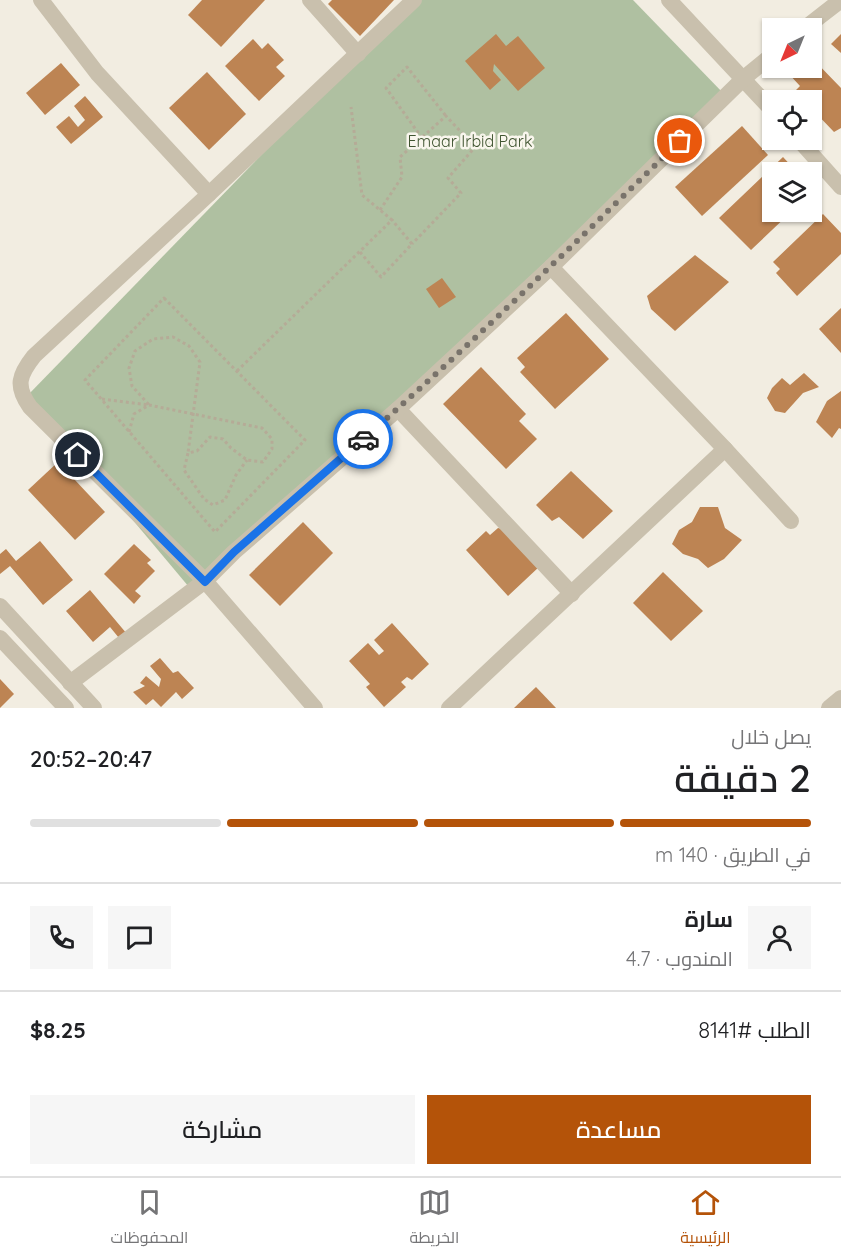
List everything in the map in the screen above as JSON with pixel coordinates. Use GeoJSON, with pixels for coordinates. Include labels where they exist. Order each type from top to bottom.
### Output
{"type":"FeatureCollection","features":[{"type":"Feature","properties":{"kind":"street"},"geometry":{"type":"LineString","coordinates":[[41,0],[98,73],[209,194]]}},
{"type":"Feature","properties":{"kind":"street"},"geometry":{"type":"LineString","coordinates":[[310,0],[358,54]]}},
{"type":"Feature","properties":{"kind":"street"},"geometry":{"type":"LineString","coordinates":[[315,708],[205,582],[30,407],[22,397],[20,381],[25,368],[34,356],[414,0]]}},
{"type":"Feature","properties":{"kind":"street"},"geometry":{"type":"LineString","coordinates":[[669,0],[762,99]]}},
{"type":"Feature","properties":{"kind":"street"},"geometry":{"type":"LineString","coordinates":[[818,18],[841,0]]}},
{"type":"Feature","properties":{"kind":"street"},"geometry":{"type":"LineString","coordinates":[[70,683],[205,582],[234,552],[398,409],[551,267],[744,78],[762,63]]}},
{"type":"Feature","properties":{"kind":"street"},"geometry":{"type":"LineString","coordinates":[[808,150],[841,187]]}},
{"type":"Feature","properties":{"kind":"street"},"geometry":{"type":"LineString","coordinates":[[551,267],[791,521]]}},
{"type":"Feature","properties":{"kind":"street"},"geometry":{"type":"LineString","coordinates":[[398,409],[572,594]]}},
{"type":"Feature","properties":{"kind":"street"},"geometry":{"type":"LineString","coordinates":[[449,708],[725,449]]}},
{"type":"Feature","properties":{"kind":"street"},"geometry":{"type":"LineString","coordinates":[[0,606],[94,708]]}},
{"type":"Feature","properties":{"kind":"street"},"geometry":{"type":"LineString","coordinates":[[0,638],[66,708]]}},
{"type":"Feature","properties":{"kind":"street"},"geometry":{"type":"LineString","coordinates":[[829,708],[841,698]]}},
{"type":"Feature","properties":{"kind":"path"},"geometry":{"type":"LineString","coordinates":[[360,252],[381,277],[461,193],[448,178],[475,147],[446,116],[407,67],[386,88],[422,138]]}},
{"type":"Feature","properties":{"kind":"path"},"geometry":{"type":"LineString","coordinates":[[351,107],[362,195],[392,220],[412,244]]}},
{"type":"Feature","properties":{"kind":"path"},"geometry":{"type":"LineString","coordinates":[[380,210],[402,177],[400,157],[446,116]]}},
{"type":"Feature","properties":{"kind":"path"},"geometry":{"type":"LineString","coordinates":[[237,371],[392,220]]}},
{"type":"Feature","properties":{"kind":"path"},"geometry":{"type":"LineString","coordinates":[[164,298],[305,440],[215,532],[101,399],[85,380],[164,298]]}},
{"type":"Feature","properties":{"kind":"path"},"geometry":{"type":"LineString","coordinates":[[149,405],[132,386],[129,368],[135,351],[153,339],[173,337],[189,346],[200,362],[184,470],[204,499],[213,505],[225,500],[236,475],[247,460]]}},
{"type":"Feature","properties":{"kind":"path"},"geometry":{"type":"LineString","coordinates":[[101,399],[149,405],[262,428],[272,439],[272,449],[263,462],[247,460],[223,439],[210,437],[197,451],[188,453]]}},
{"type":"Feature","properties":{"kind":"path"},"geometry":{"type":"LineString","coordinates":[[129,432],[134,414],[149,405]]}},
{"type":"Feature","properties":{"kind":"green space","name":"Emaar Irbid Park"},"geometry":{"type":"Polygon","coordinates":[[[412,0],[633,0],[724,94],[194,593],[28,395],[412,0]]]}},
{"type":"Feature","properties":{"kind":"building"},"geometry":{"type":"Polygon","coordinates":[[[202,0],[265,0],[221,47],[188,15],[202,0]]]}},
{"type":"Feature","properties":{"kind":"building"},"geometry":{"type":"Polygon","coordinates":[[[332,0],[394,0],[360,36],[328,4],[332,0]]]}},
{"type":"Feature","properties":{"kind":"building"},"geometry":{"type":"Polygon","coordinates":[[[496,34],[506,46],[518,36],[545,68],[518,91],[494,64],[493,71],[501,80],[490,90],[465,61],[496,34]]]}},
{"type":"Feature","properties":{"kind":"building"},"geometry":{"type":"Polygon","coordinates":[[[841,34],[841,53],[831,44],[841,34]]]}},
{"type":"Feature","properties":{"kind":"building"},"geometry":{"type":"Polygon","coordinates":[[[253,39],[262,49],[268,43],[284,60],[276,67],[285,76],[259,101],[225,66],[253,39]]]}},
{"type":"Feature","properties":{"kind":"building"},"geometry":{"type":"Polygon","coordinates":[[[61,63],[80,85],[45,115],[26,93],[61,63]]]}},
{"type":"Feature","properties":{"kind":"building"},"geometry":{"type":"Polygon","coordinates":[[[822,68],[841,88],[841,128],[834,132],[822,119],[822,90],[796,90],[800,86],[793,78],[822,78],[822,68]]]}},
{"type":"Feature","properties":{"kind":"building"},"geometry":{"type":"Polygon","coordinates":[[[207,72],[246,114],[209,150],[169,108],[207,72]]]}},
{"type":"Feature","properties":{"kind":"building"},"geometry":{"type":"Polygon","coordinates":[[[85,96],[103,117],[71,144],[56,127],[69,116],[78,127],[85,120],[74,106],[85,96]]]}},
{"type":"Feature","properties":{"kind":"building"},"geometry":{"type":"Polygon","coordinates":[[[742,126],[768,155],[702,216],[675,187],[742,126]]]}},
{"type":"Feature","properties":{"kind":"building"},"geometry":{"type":"Polygon","coordinates":[[[783,157],[788,162],[778,162],[783,157]]]}},
{"type":"Feature","properties":{"kind":"building"},"geometry":{"type":"Polygon","coordinates":[[[762,177],[762,222],[780,222],[751,250],[719,218],[762,177]]]}},
{"type":"Feature","properties":{"kind":"building"},"geometry":{"type":"Polygon","coordinates":[[[822,215],[841,233],[841,254],[797,296],[776,273],[780,269],[773,262],[815,222],[822,222],[822,215]]]}},
{"type":"Feature","properties":{"kind":"building"},"geometry":{"type":"Polygon","coordinates":[[[695,255],[729,282],[675,331],[651,309],[647,296],[695,255]]]}},
{"type":"Feature","properties":{"kind":"building"},"geometry":{"type":"Polygon","coordinates":[[[442,278],[456,297],[439,308],[426,289],[442,278]]]}},
{"type":"Feature","properties":{"kind":"building"},"geometry":{"type":"Polygon","coordinates":[[[841,308],[841,353],[819,329],[841,308]]]}},
{"type":"Feature","properties":{"kind":"building"},"geometry":{"type":"Polygon","coordinates":[[[566,313],[609,359],[555,409],[520,372],[525,367],[517,358],[566,313]]]}},
{"type":"Feature","properties":{"kind":"building"},"geometry":{"type":"Polygon","coordinates":[[[481,367],[526,414],[519,421],[537,439],[506,469],[443,404],[481,367]]]}},
{"type":"Feature","properties":{"kind":"building"},"geometry":{"type":"Polygon","coordinates":[[[804,373],[819,387],[803,393],[785,413],[775,411],[767,398],[772,388],[782,378],[790,385],[804,373]]]}},
{"type":"Feature","properties":{"kind":"building"},"geometry":{"type":"Polygon","coordinates":[[[841,391],[841,429],[839,428],[832,438],[816,422],[827,401],[841,391]]]}},
{"type":"Feature","properties":{"kind":"building"},"geometry":{"type":"Polygon","coordinates":[[[58,462],[105,512],[75,540],[28,490],[58,462]]]}},
{"type":"Feature","properties":{"kind":"building"},"geometry":{"type":"Polygon","coordinates":[[[571,471],[613,511],[583,539],[559,517],[552,521],[536,505],[571,471]]]}},
{"type":"Feature","properties":{"kind":"building"},"geometry":{"type":"Polygon","coordinates":[[[700,507],[718,507],[725,528],[742,540],[724,559],[708,568],[698,559],[683,554],[672,544],[679,530],[692,522],[700,507]]]}},
{"type":"Feature","properties":{"kind":"building"},"geometry":{"type":"Polygon","coordinates":[[[303,522],[333,553],[280,606],[249,575],[303,522]]]}},
{"type":"Feature","properties":{"kind":"building"},"geometry":{"type":"Polygon","coordinates":[[[498,528],[507,530],[540,566],[508,596],[466,550],[486,531],[490,535],[498,528]]]}},
{"type":"Feature","properties":{"kind":"building"},"geometry":{"type":"Polygon","coordinates":[[[40,541],[73,580],[43,605],[10,566],[0,574],[0,554],[6,549],[16,561],[40,541]]]}},
{"type":"Feature","properties":{"kind":"building"},"geometry":{"type":"Polygon","coordinates":[[[134,544],[151,560],[147,563],[155,571],[135,591],[141,596],[134,604],[104,574],[134,544]]]}},
{"type":"Feature","properties":{"kind":"building"},"geometry":{"type":"Polygon","coordinates":[[[663,572],[703,611],[671,641],[633,603],[663,572]]]}},
{"type":"Feature","properties":{"kind":"building"},"geometry":{"type":"Polygon","coordinates":[[[90,590],[127,634],[119,638],[110,627],[93,642],[66,611],[90,590]]]}},
{"type":"Feature","properties":{"kind":"building"},"geometry":{"type":"Polygon","coordinates":[[[392,623],[429,664],[412,680],[407,677],[401,682],[406,687],[384,707],[366,687],[370,684],[349,661],[368,643],[379,655],[384,651],[374,640],[392,623]]]}},
{"type":"Feature","properties":{"kind":"building"},"geometry":{"type":"Polygon","coordinates":[[[160,658],[173,673],[178,671],[194,688],[182,699],[176,692],[161,707],[153,699],[146,705],[133,692],[145,686],[140,683],[146,676],[159,687],[161,679],[150,666],[160,658]]]}},
{"type":"Feature","properties":{"kind":"building"},"geometry":{"type":"Polygon","coordinates":[[[0,679],[14,694],[0,708],[0,679]]]}},
{"type":"Feature","properties":{"kind":"building"},"geometry":{"type":"Polygon","coordinates":[[[536,687],[556,708],[514,708],[536,687]]]}},
{"type":"Feature","properties":{"kind":"way so far"},"geometry":{"type":"LineString","coordinates":[[363,439],[551,267],[680,141]]}},
{"type":"Feature","properties":{"kind":"route"},"geometry":{"type":"LineString","coordinates":[[78,455],[205,582],[234,552],[363,439]]}}]}
